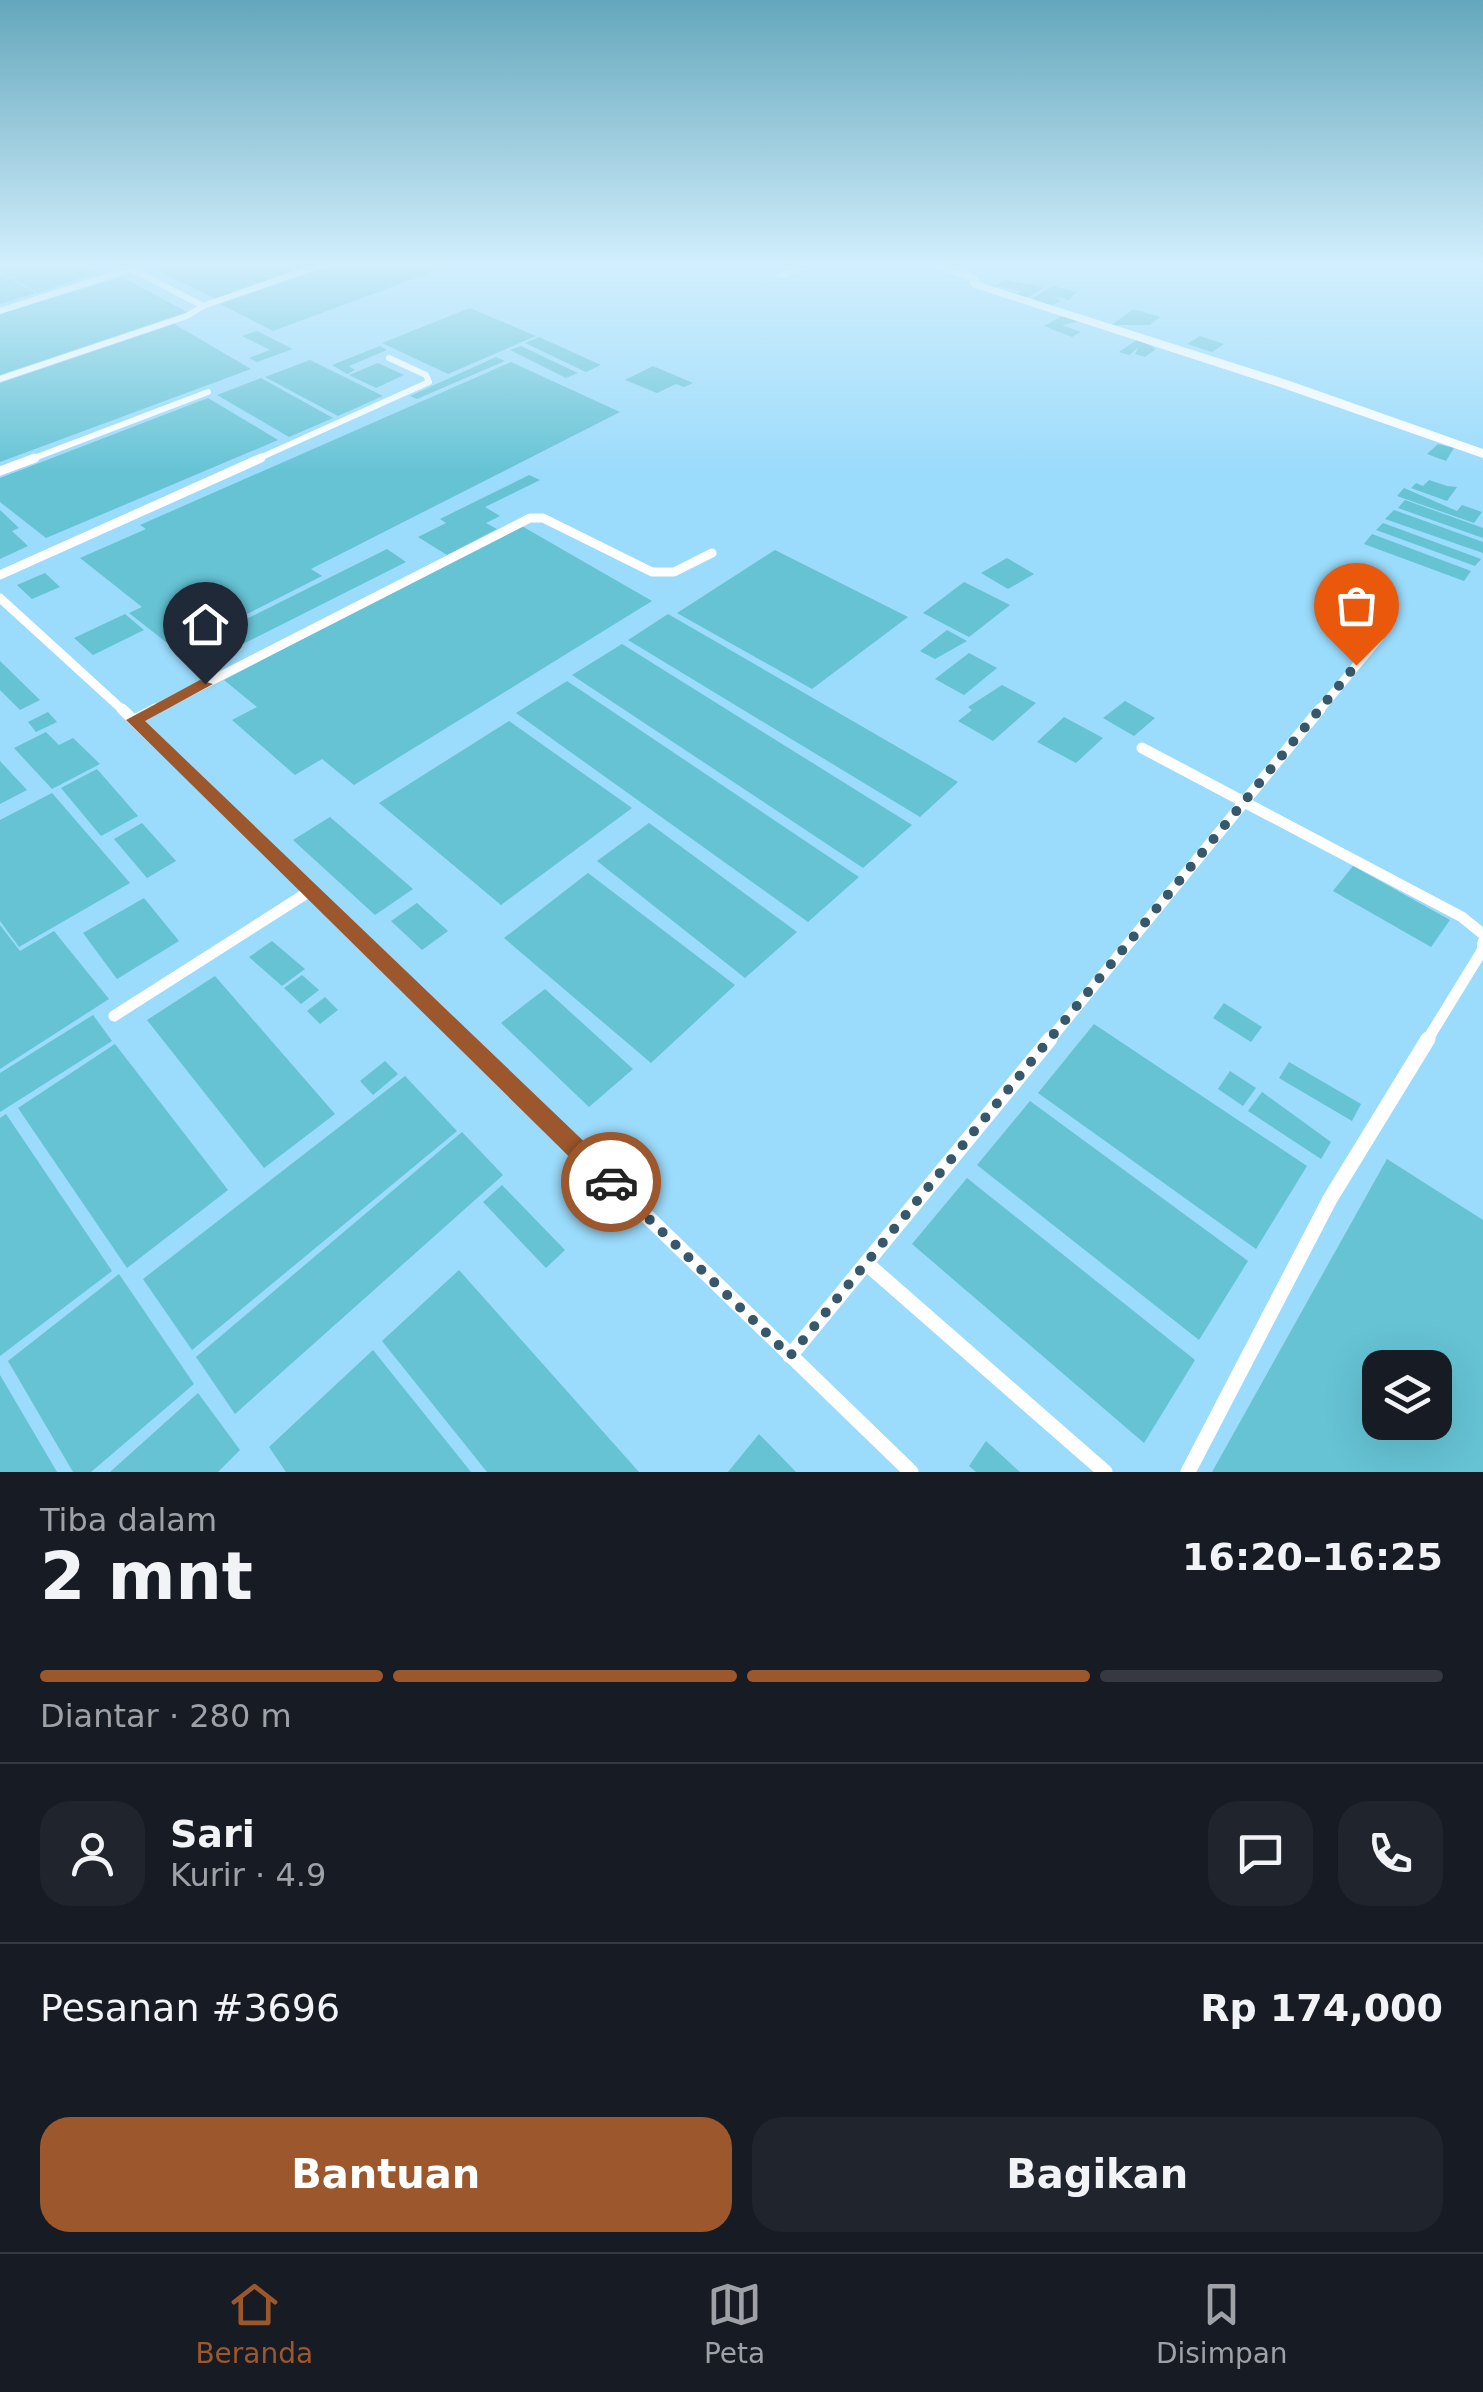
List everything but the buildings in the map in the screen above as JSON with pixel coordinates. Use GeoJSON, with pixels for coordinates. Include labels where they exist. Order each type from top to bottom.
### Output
{"type":"FeatureCollection","features":[{"type":"Feature","properties":{"kind":"street"},"geometry":{"type":"LineString","coordinates":[[1134,335],[1282,382],[1483,454]]}},
{"type":"Feature","properties":{"kind":"lane"},"geometry":{"type":"LineString","coordinates":[[0,379],[132,335]]}},
{"type":"Feature","properties":{"kind":"lane"},"geometry":{"type":"LineString","coordinates":[[0,574],[429,382],[426,375],[390,358]]}},
{"type":"Feature","properties":{"kind":"lane"},"geometry":{"type":"LineString","coordinates":[[0,471],[208,392]]}},
{"type":"Feature","properties":{"kind":"lane"},"geometry":{"type":"LineString","coordinates":[[134,720],[530,518],[543,518],[652,572],[674,572],[712,553]]}},
{"type":"Feature","properties":{"kind":"lane"},"geometry":{"type":"LineString","coordinates":[[0,598],[134,720],[911,1472]]}},
{"type":"Feature","properties":{"kind":"lane"},"geometry":{"type":"LineString","coordinates":[[790,1356],[1379,638]]}},
{"type":"Feature","properties":{"kind":"lane"},"geometry":{"type":"LineString","coordinates":[[1142,748],[1462,918],[1483,934]]}},
{"type":"Feature","properties":{"kind":"lane"},"geometry":{"type":"LineString","coordinates":[[114,1016],[310,891]]}},
{"type":"Feature","properties":{"kind":"lane"},"geometry":{"type":"LineString","coordinates":[[1188,1472],[1330,1199],[1482,951],[1483,942]]}},
{"type":"Feature","properties":{"kind":"lane"},"geometry":{"type":"LineString","coordinates":[[866,1263],[1105,1472]]}},
{"type":"Feature","properties":{"kind":"way so far"},"geometry":{"type":"LineString","coordinates":[[611,1182],[790,1356],[1356,665]]}},
{"type":"Feature","properties":{"kind":"route"},"geometry":{"type":"LineString","coordinates":[[205,684],[134,720],[611,1182]]}}]}
